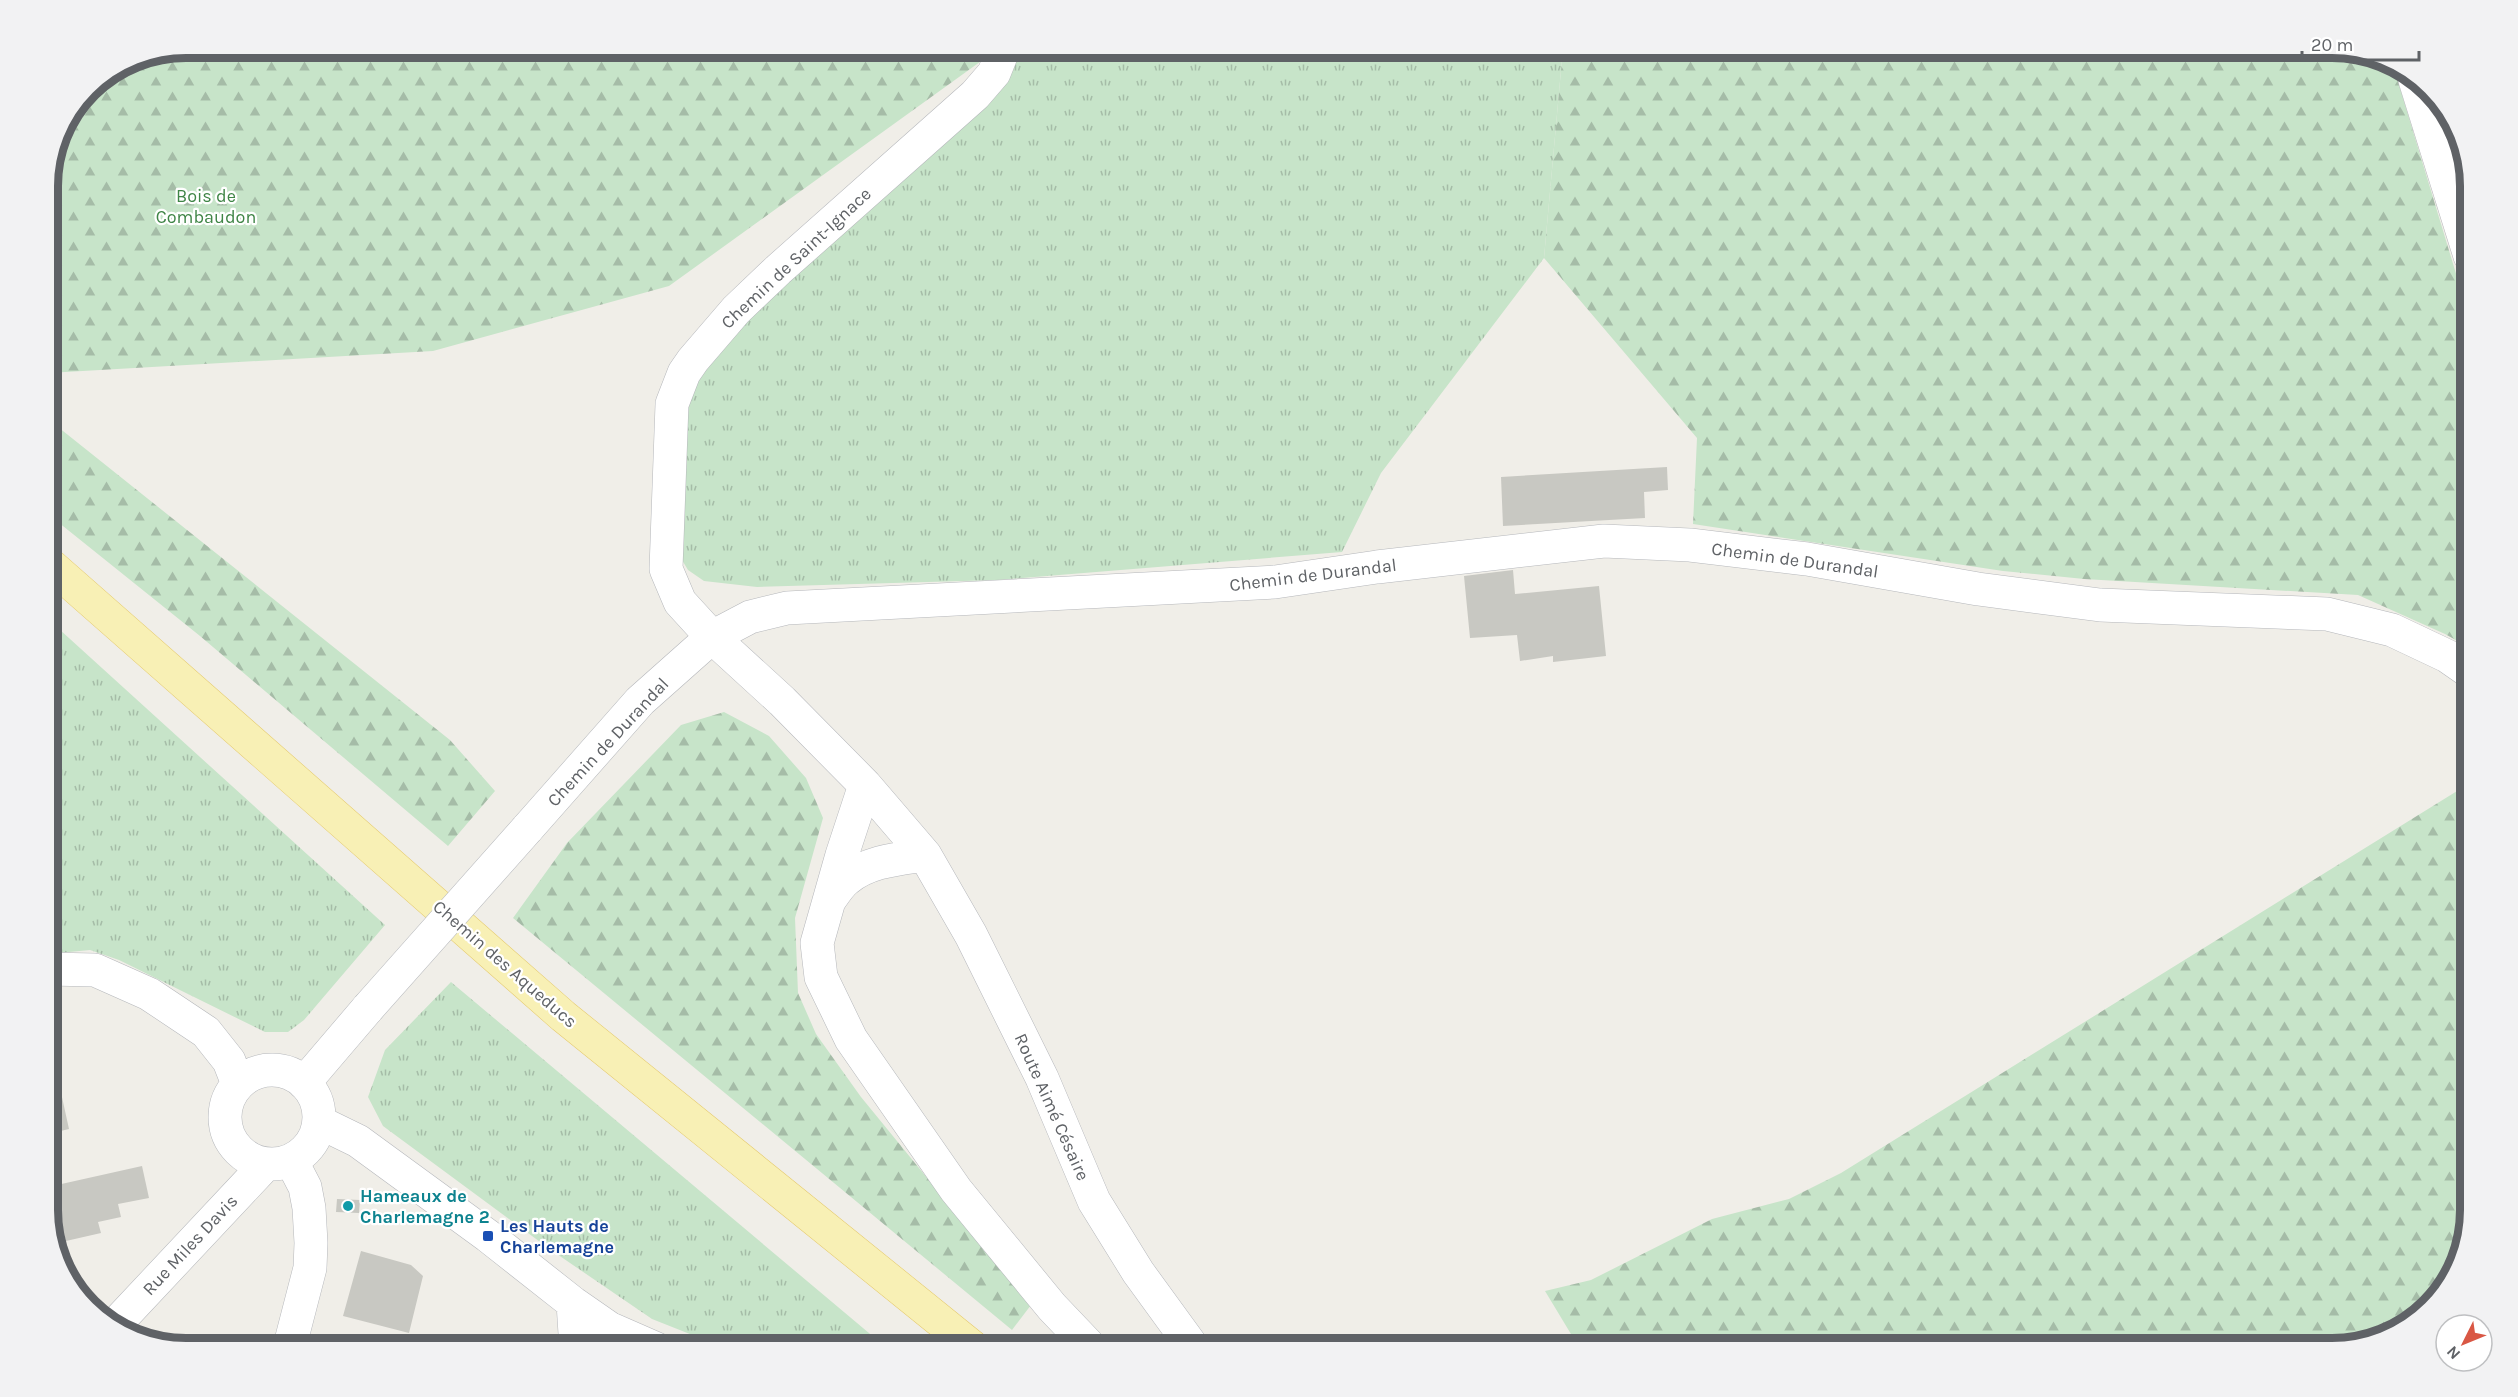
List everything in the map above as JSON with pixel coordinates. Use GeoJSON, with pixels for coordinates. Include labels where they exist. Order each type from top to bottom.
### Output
{"type":"FeatureCollection","features":[{"type":"Feature","properties":{"kind":"main road","name":"Chemin des Aqueducs"},"geometry":{"type":"LineString","coordinates":[[59,573],[563,1016],[961,1338]]}},
{"type":"Feature","properties":{"kind":"street","name":"Chemin de Saint-Ignace"},"geometry":{"type":"LineString","coordinates":[[865,785],[782,701],[712,637],[680,602],[666,569],[672,404],[684,373],[736,310],[975,95],[994,73],[1000,58]]}},
{"type":"Feature","properties":{"kind":"street"},"geometry":{"type":"LineString","coordinates":[[2419,93],[2459,221]]}},
{"type":"Feature","properties":{"kind":"street","name":"Chemin de Durandal"},"geometry":{"type":"LineString","coordinates":[[304,1083],[640,701],[712,637],[750,617],[787,608],[1275,582],[1377,567],[1604,541],[1690,545],[1807,559],[1978,589],[2100,605],[2327,614],[2392,630],[2447,656],[2459,665]]}},
{"type":"Feature","properties":{"kind":"street"},"geometry":{"type":"LineString","coordinates":[[865,785],[827,902],[817,943],[821,977],[851,1039],[956,1190],[1052,1306],[1082,1338]]}},
{"type":"Feature","properties":{"kind":"street","name":"Route Aimé Césaire"},"geometry":{"type":"LineString","coordinates":[[865,785],[925,855],[971,935],[1042,1078],[1094,1201],[1138,1272],[1186,1338]]}},
{"type":"Feature","properties":{"kind":"street"},"geometry":{"type":"LineString","coordinates":[[827,902],[847,879],[868,867],[888,860],[925,855]]}},
{"type":"Feature","properties":{"kind":"street"},"geometry":{"type":"LineString","coordinates":[[59,969],[95,970],[149,994],[206,1032],[230,1061],[238,1084]]}},
{"type":"Feature","properties":{"kind":"street"},"geometry":{"type":"LineString","coordinates":[[271,1070],[289,1072],[304,1083],[313,1094],[318,1108],[319,1122],[315,1138],[305,1150],[279,1162],[252,1160],[240,1151],[225,1125],[225,1110],[230,1095],[238,1084],[254,1073],[271,1070]]}},
{"type":"Feature","properties":{"kind":"street"},"geometry":{"type":"LineString","coordinates":[[319,1122],[358,1141],[488,1236],[573,1303],[609,1328],[630,1338]]}},
{"type":"Feature","properties":{"kind":"street"},"geometry":{"type":"LineString","coordinates":[[279,1162],[305,1187],[312,1244],[310,1268],[292,1338]]}},
{"type":"Feature","properties":{"kind":"street","name":"Rue Miles Davis"},"geometry":{"type":"LineString","coordinates":[[120,1320],[279,1162]]}},
{"type":"Feature","properties":{"kind":"street"},"geometry":{"type":"LineString","coordinates":[[573,1303],[575,1338]]}},
{"type":"Feature","properties":{"kind":"green space","name":"Bois de Combaudon"},"geometry":{"type":"Polygon","coordinates":[[[186,58],[984,58],[669,286],[433,351],[59,372],[59,178],[63,153],[76,122],[90,102],[115,80],[153,63],[186,58]]]}},
{"type":"Feature","properties":{"kind":"green space"},"geometry":{"type":"Polygon","coordinates":[[[1018,58],[1562,58],[1544,258],[1381,473],[1342,552],[998,580],[757,587],[704,581],[688,570],[679,555],[686,414],[692,387],[705,358],[1012,71],[1018,58]]]}},
{"type":"Feature","properties":{"kind":"green space"},"geometry":{"type":"Polygon","coordinates":[[[1562,58],[2332,58],[2365,63],[2380,68],[2396,76],[2459,284],[2459,642],[2358,595],[2084,579],[2003,571],[1693,524],[1697,438],[1544,258],[1562,58]]]}},
{"type":"Feature","properties":{"kind":"green space"},"geometry":{"type":"Polygon","coordinates":[[[59,428],[450,740],[495,791],[448,846],[200,636],[59,523],[59,428]]]}},
{"type":"Feature","properties":{"kind":"green space"},"geometry":{"type":"Polygon","coordinates":[[[59,629],[385,925],[304,1020],[288,1032],[265,1032],[119,960],[90,950],[59,953],[59,629]]]}},
{"type":"Feature","properties":{"kind":"green space"},"geometry":{"type":"Polygon","coordinates":[[[724,712],[769,736],[806,778],[823,818],[795,918],[798,993],[816,1034],[861,1097],[1031,1305],[1012,1330],[513,918],[567,843],[681,725],[724,712]]]}},
{"type":"Feature","properties":{"kind":"green space"},"geometry":{"type":"Polygon","coordinates":[[[2460,789],[2460,1210],[2458,1227],[2450,1259],[2433,1288],[2422,1301],[2396,1321],[2365,1334],[2332,1338],[1573,1338],[1545,1291],[1591,1280],[1712,1219],[1789,1199],[1841,1173],[2460,789]]]}},
{"type":"Feature","properties":{"kind":"green space"},"geometry":{"type":"Polygon","coordinates":[[[451,982],[875,1338],[700,1338],[652,1319],[551,1250],[383,1126],[368,1097],[385,1050],[451,982]]]}},
{"type":"Feature","properties":{"kind":"building"},"geometry":{"type":"Polygon","coordinates":[[[1667,467],[1668,490],[1644,492],[1645,518],[1503,526],[1501,477],[1667,467]]]}},
{"type":"Feature","properties":{"kind":"building"},"geometry":{"type":"Polygon","coordinates":[[[1513,570],[1515,594],[1599,586],[1606,656],[1553,662],[1553,656],[1520,661],[1517,635],[1470,638],[1464,576],[1513,570]]]}},
{"type":"Feature","properties":{"kind":"building"},"geometry":{"type":"Polygon","coordinates":[[[59,1088],[69,1129],[59,1131],[59,1088]]]}},
{"type":"Feature","properties":{"kind":"building"},"geometry":{"type":"Polygon","coordinates":[[[142,1166],[149,1198],[118,1204],[121,1217],[98,1222],[101,1233],[66,1241],[63,1230],[60,1231],[59,1219],[59,1185],[142,1166]]]}},
{"type":"Feature","properties":{"kind":"building","name":"Hameaux de Charlemagne 2"},"geometry":{"type":"Polygon","coordinates":[[[337,1199],[360,1200],[359,1213],[336,1212],[337,1199]]]}},
{"type":"Feature","properties":{"kind":"building"},"geometry":{"type":"Polygon","coordinates":[[[361,1251],[411,1265],[423,1276],[409,1333],[343,1316],[361,1251]]]}},
{"type":"Feature","properties":{"kind":"place","name":"Hameaux de Charlemagne 2"},"geometry":{"type":"Point","coordinates":[348,1206]}},
{"type":"Feature","properties":{"kind":"place","name":"Les Hauts de Charlemagne"},"geometry":{"type":"Point","coordinates":[488,1236]}}]}
